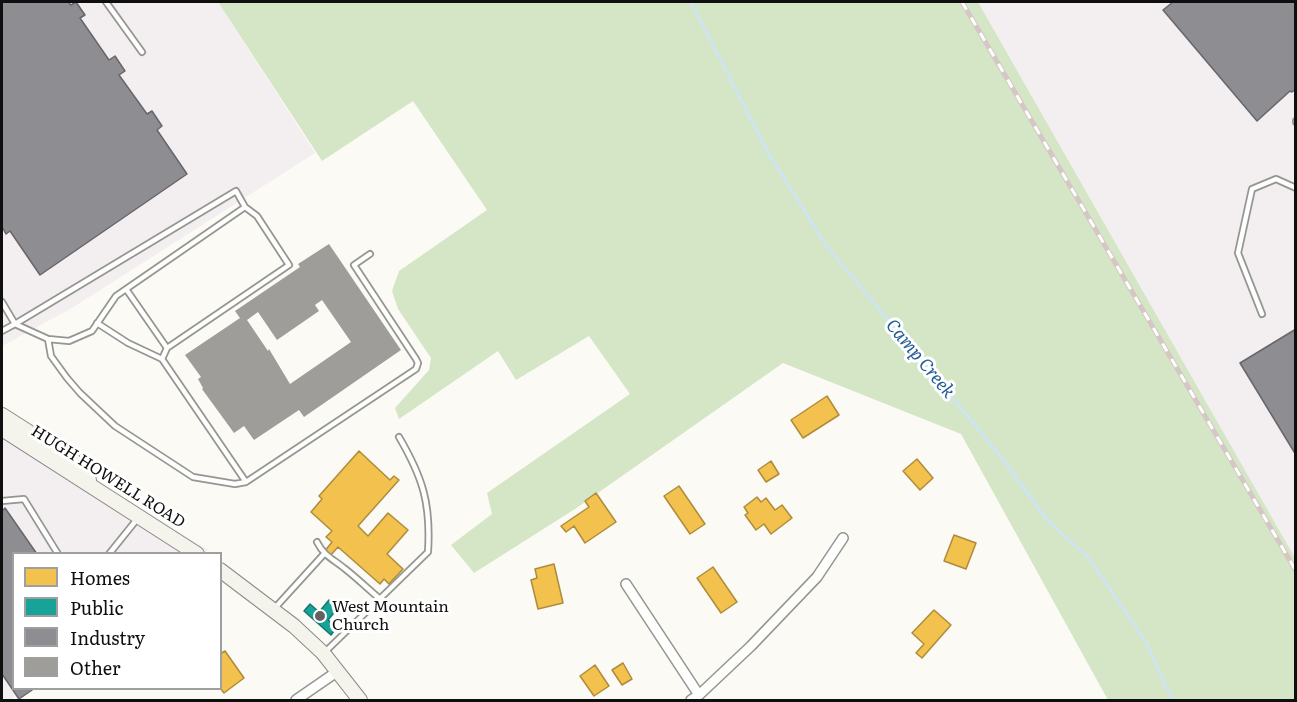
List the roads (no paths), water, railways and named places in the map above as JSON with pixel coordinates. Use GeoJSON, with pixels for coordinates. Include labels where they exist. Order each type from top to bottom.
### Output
{"type":"FeatureCollection","features":[{"type":"Feature","properties":{"kind":"main road"},"geometry":{"type":"LineString","coordinates":[[2,415],[74,461],[96,488]]}},
{"type":"Feature","properties":{"kind":"main road","name":"HUGH HOWELL ROAD"},"geometry":{"type":"LineString","coordinates":[[2,429],[140,515],[194,552]]}},
{"type":"Feature","properties":{"kind":"main road"},"geometry":{"type":"LineString","coordinates":[[222,571],[274,609],[323,653],[360,700]]}},
{"type":"Feature","properties":{"kind":"street"},"geometry":{"type":"LineString","coordinates":[[626,584],[695,698],[751,646],[817,577],[843,538]]}},
{"type":"Feature","properties":{"kind":"street"},"geometry":{"type":"LineString","coordinates":[[296,700],[338,671]]}},
{"type":"Feature","properties":{"kind":"lane"},"geometry":{"type":"LineString","coordinates":[[106,2],[142,52]]}},
{"type":"Feature","properties":{"kind":"lane"},"geometry":{"type":"LineString","coordinates":[[1262,314],[1238,253],[1252,189],[1276,179],[1296,188]]}},
{"type":"Feature","properties":{"kind":"lane"},"geometry":{"type":"LineString","coordinates":[[2,331],[236,191],[246,207],[257,216],[289,265],[167,348],[162,359]]}},
{"type":"Feature","properties":{"kind":"lane"},"geometry":{"type":"LineString","coordinates":[[2,302],[15,324],[48,339],[69,341],[92,331],[116,296],[246,207]]}},
{"type":"Feature","properties":{"kind":"lane"},"geometry":{"type":"LineString","coordinates":[[48,339],[51,356],[68,378],[80,393],[116,426],[193,477],[235,484],[246,482],[416,369],[416,359],[354,265],[370,254]]}},
{"type":"Feature","properties":{"kind":"lane"},"geometry":{"type":"LineString","coordinates":[[126,289],[167,348]]}},
{"type":"Feature","properties":{"kind":"lane"},"geometry":{"type":"LineString","coordinates":[[97,323],[128,343],[162,359],[246,482]]}},
{"type":"Feature","properties":{"kind":"lane"},"geometry":{"type":"LineString","coordinates":[[323,653],[428,552],[428,515],[419,473],[399,437]]}},
{"type":"Feature","properties":{"kind":"lane"},"geometry":{"type":"LineString","coordinates":[[2,501],[24,499],[57,552]]}},
{"type":"Feature","properties":{"kind":"lane"},"geometry":{"type":"LineString","coordinates":[[111,552],[140,515]]}},
{"type":"Feature","properties":{"kind":"lane"},"geometry":{"type":"LineString","coordinates":[[317,542],[324,554],[342,566],[380,599]]}},
{"type":"Feature","properties":{"kind":"lane"},"geometry":{"type":"LineString","coordinates":[[274,609],[324,554]]}},
{"type":"Feature","properties":{"kind":"waterway","name":"Camp Creek"},"geometry":{"type":"LineString","coordinates":[[691,2],[766,149],[825,244],[999,454],[1047,520],[1088,557],[1146,642],[1172,700]]}},
{"type":"Feature","properties":{"kind":"railway"},"geometry":{"type":"LineString","coordinates":[[962,2],[1296,571]]}},
{"type":"Feature","properties":{"kind":"place","name":"West Mountain Church"},"geometry":{"type":"Point","coordinates":[320,616]}}]}
